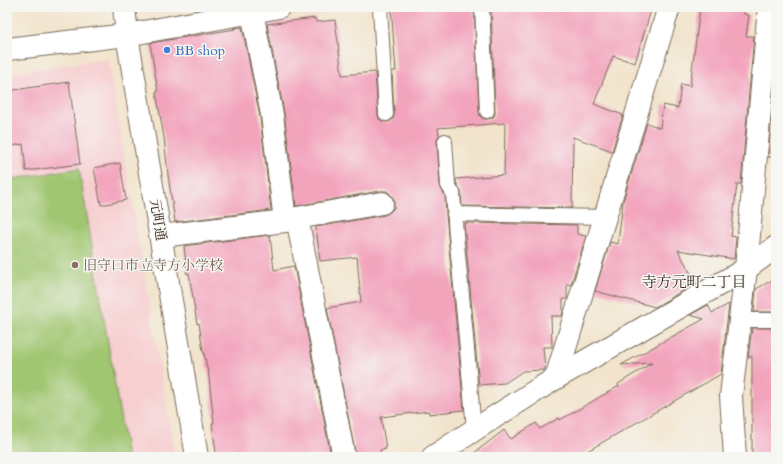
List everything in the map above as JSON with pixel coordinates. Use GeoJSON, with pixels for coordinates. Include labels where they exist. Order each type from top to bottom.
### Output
{"type":"FeatureCollection","features":[{"type":"Feature","properties":{"kind":"street","name":"元町通"},"geometry":{"type":"LineString","coordinates":[[124,7],[127,36],[197,457]]}},
{"type":"Feature","properties":{"kind":"street"},"geometry":{"type":"LineString","coordinates":[[7,49],[127,36],[251,10],[279,7]]}},
{"type":"Feature","properties":{"kind":"street"},"geometry":{"type":"LineString","coordinates":[[556,378],[669,7]]}},
{"type":"Feature","properties":{"kind":"street"},"geometry":{"type":"LineString","coordinates":[[735,457],[731,396],[746,269],[769,7]]}},
{"type":"Feature","properties":{"kind":"street"},"geometry":{"type":"LineString","coordinates":[[251,10],[291,219],[344,457]]}},
{"type":"Feature","properties":{"kind":"street"},"geometry":{"type":"LineString","coordinates":[[161,236],[291,219],[382,203]]}},
{"type":"Feature","properties":{"kind":"street"},"geometry":{"type":"LineString","coordinates":[[433,457],[556,378],[746,269],[776,247]]}},
{"type":"Feature","properties":{"kind":"lane"},"geometry":{"type":"LineString","coordinates":[[380,7],[386,114]]}},
{"type":"Feature","properties":{"kind":"lane"},"geometry":{"type":"LineString","coordinates":[[482,7],[486,111]]}},
{"type":"Feature","properties":{"kind":"lane"},"geometry":{"type":"LineString","coordinates":[[445,141],[448,184],[453,193],[474,430]]}},
{"type":"Feature","properties":{"kind":"lane"},"geometry":{"type":"LineString","coordinates":[[454,214],[605,217]]}},
{"type":"Feature","properties":{"kind":"lane"},"geometry":{"type":"LineString","coordinates":[[740,320],[776,320]]}},
{"type":"Feature","properties":{"kind":"shaded area","name":"旧守口市立寺方小学校"},"geometry":{"type":"Polygon","coordinates":[[[108,59],[175,457],[7,457],[7,73],[108,59]]]}},
{"type":"Feature","properties":{"kind":"green space"},"geometry":{"type":"Polygon","coordinates":[[[79,168],[127,457],[7,457],[7,180],[79,168]]]}},
{"type":"Feature","properties":{"kind":"building"},"geometry":{"type":"Polygon","coordinates":[[[391,7],[474,7],[479,111],[480,116],[483,119],[487,119],[492,118],[495,115],[491,7],[652,7],[635,63],[613,56],[594,104],[623,115],[612,151],[573,137],[572,208],[462,206],[461,192],[456,179],[504,175],[505,123],[438,128],[439,136],[437,138],[437,142],[440,186],[445,196],[464,410],[429,414],[429,411],[381,417],[386,449],[380,450],[381,457],[356,457],[327,308],[361,302],[357,257],[320,261],[316,227],[385,215],[394,208],[394,200],[387,191],[380,191],[296,206],[284,113],[267,24],[315,18],[316,22],[335,20],[342,75],[375,72],[378,115],[379,119],[387,122],[391,121],[394,117],[392,71],[396,71],[391,7]]]}},
{"type":"Feature","properties":{"kind":"building"},"geometry":{"type":"Polygon","coordinates":[[[700,7],[744,7],[744,14],[749,15],[746,36],[754,36],[741,184],[737,184],[731,236],[736,237],[734,259],[678,250],[696,283],[655,307],[595,291],[610,242],[618,244],[623,201],[647,123],[660,128],[663,105],[678,108],[681,84],[690,86],[700,7]]]}},
{"type":"Feature","properties":{"kind":"building"},"geometry":{"type":"Polygon","coordinates":[[[242,27],[260,117],[271,210],[175,222],[150,43],[242,27]]]}},
{"type":"Feature","properties":{"kind":"building"},"geometry":{"type":"Polygon","coordinates":[[[776,70],[776,157],[768,157],[776,70]]]}},
{"type":"Feature","properties":{"kind":"building"},"geometry":{"type":"Polygon","coordinates":[[[69,82],[80,164],[26,171],[23,144],[7,147],[7,91],[69,82]]]}},
{"type":"Feature","properties":{"kind":"building"},"geometry":{"type":"Polygon","coordinates":[[[120,163],[126,200],[101,205],[94,168],[120,163]]]}},
{"type":"Feature","properties":{"kind":"building"},"geometry":{"type":"Polygon","coordinates":[[[464,223],[577,225],[577,234],[586,236],[571,285],[567,284],[567,299],[563,299],[562,316],[551,316],[552,347],[543,347],[545,370],[523,371],[505,383],[479,385],[464,223]]]}},
{"type":"Feature","properties":{"kind":"building"},"geometry":{"type":"Polygon","coordinates":[[[270,235],[274,270],[294,266],[331,456],[218,457],[216,453],[208,369],[203,352],[199,323],[197,324],[189,273],[187,274],[184,246],[270,235]]]}},
{"type":"Feature","properties":{"kind":"building"},"geometry":{"type":"Polygon","coordinates":[[[776,278],[776,312],[754,312],[756,289],[776,278]]]}},
{"type":"Feature","properties":{"kind":"building"},"geometry":{"type":"Polygon","coordinates":[[[729,304],[721,374],[577,457],[469,457],[504,430],[511,439],[536,423],[540,429],[559,418],[560,420],[619,386],[618,384],[652,363],[621,365],[704,319],[690,315],[708,305],[712,313],[729,304]]]}},
{"type":"Feature","properties":{"kind":"building"},"geometry":{"type":"Polygon","coordinates":[[[752,328],[776,328],[776,457],[752,457],[752,356],[748,358],[752,328]]]}},
{"type":"Feature","properties":{"kind":"place","name":"BB shop"},"geometry":{"type":"Point","coordinates":[167,50]}},
{"type":"Feature","properties":{"kind":"place","name":"旧守口市立寺方小学校"},"geometry":{"type":"Point","coordinates":[75,265]}},
{"type":"Feature","properties":{"kind":"district","name":"寺方元町二丁目"},"geometry":{"type":"Point","coordinates":[694,282]}}]}
